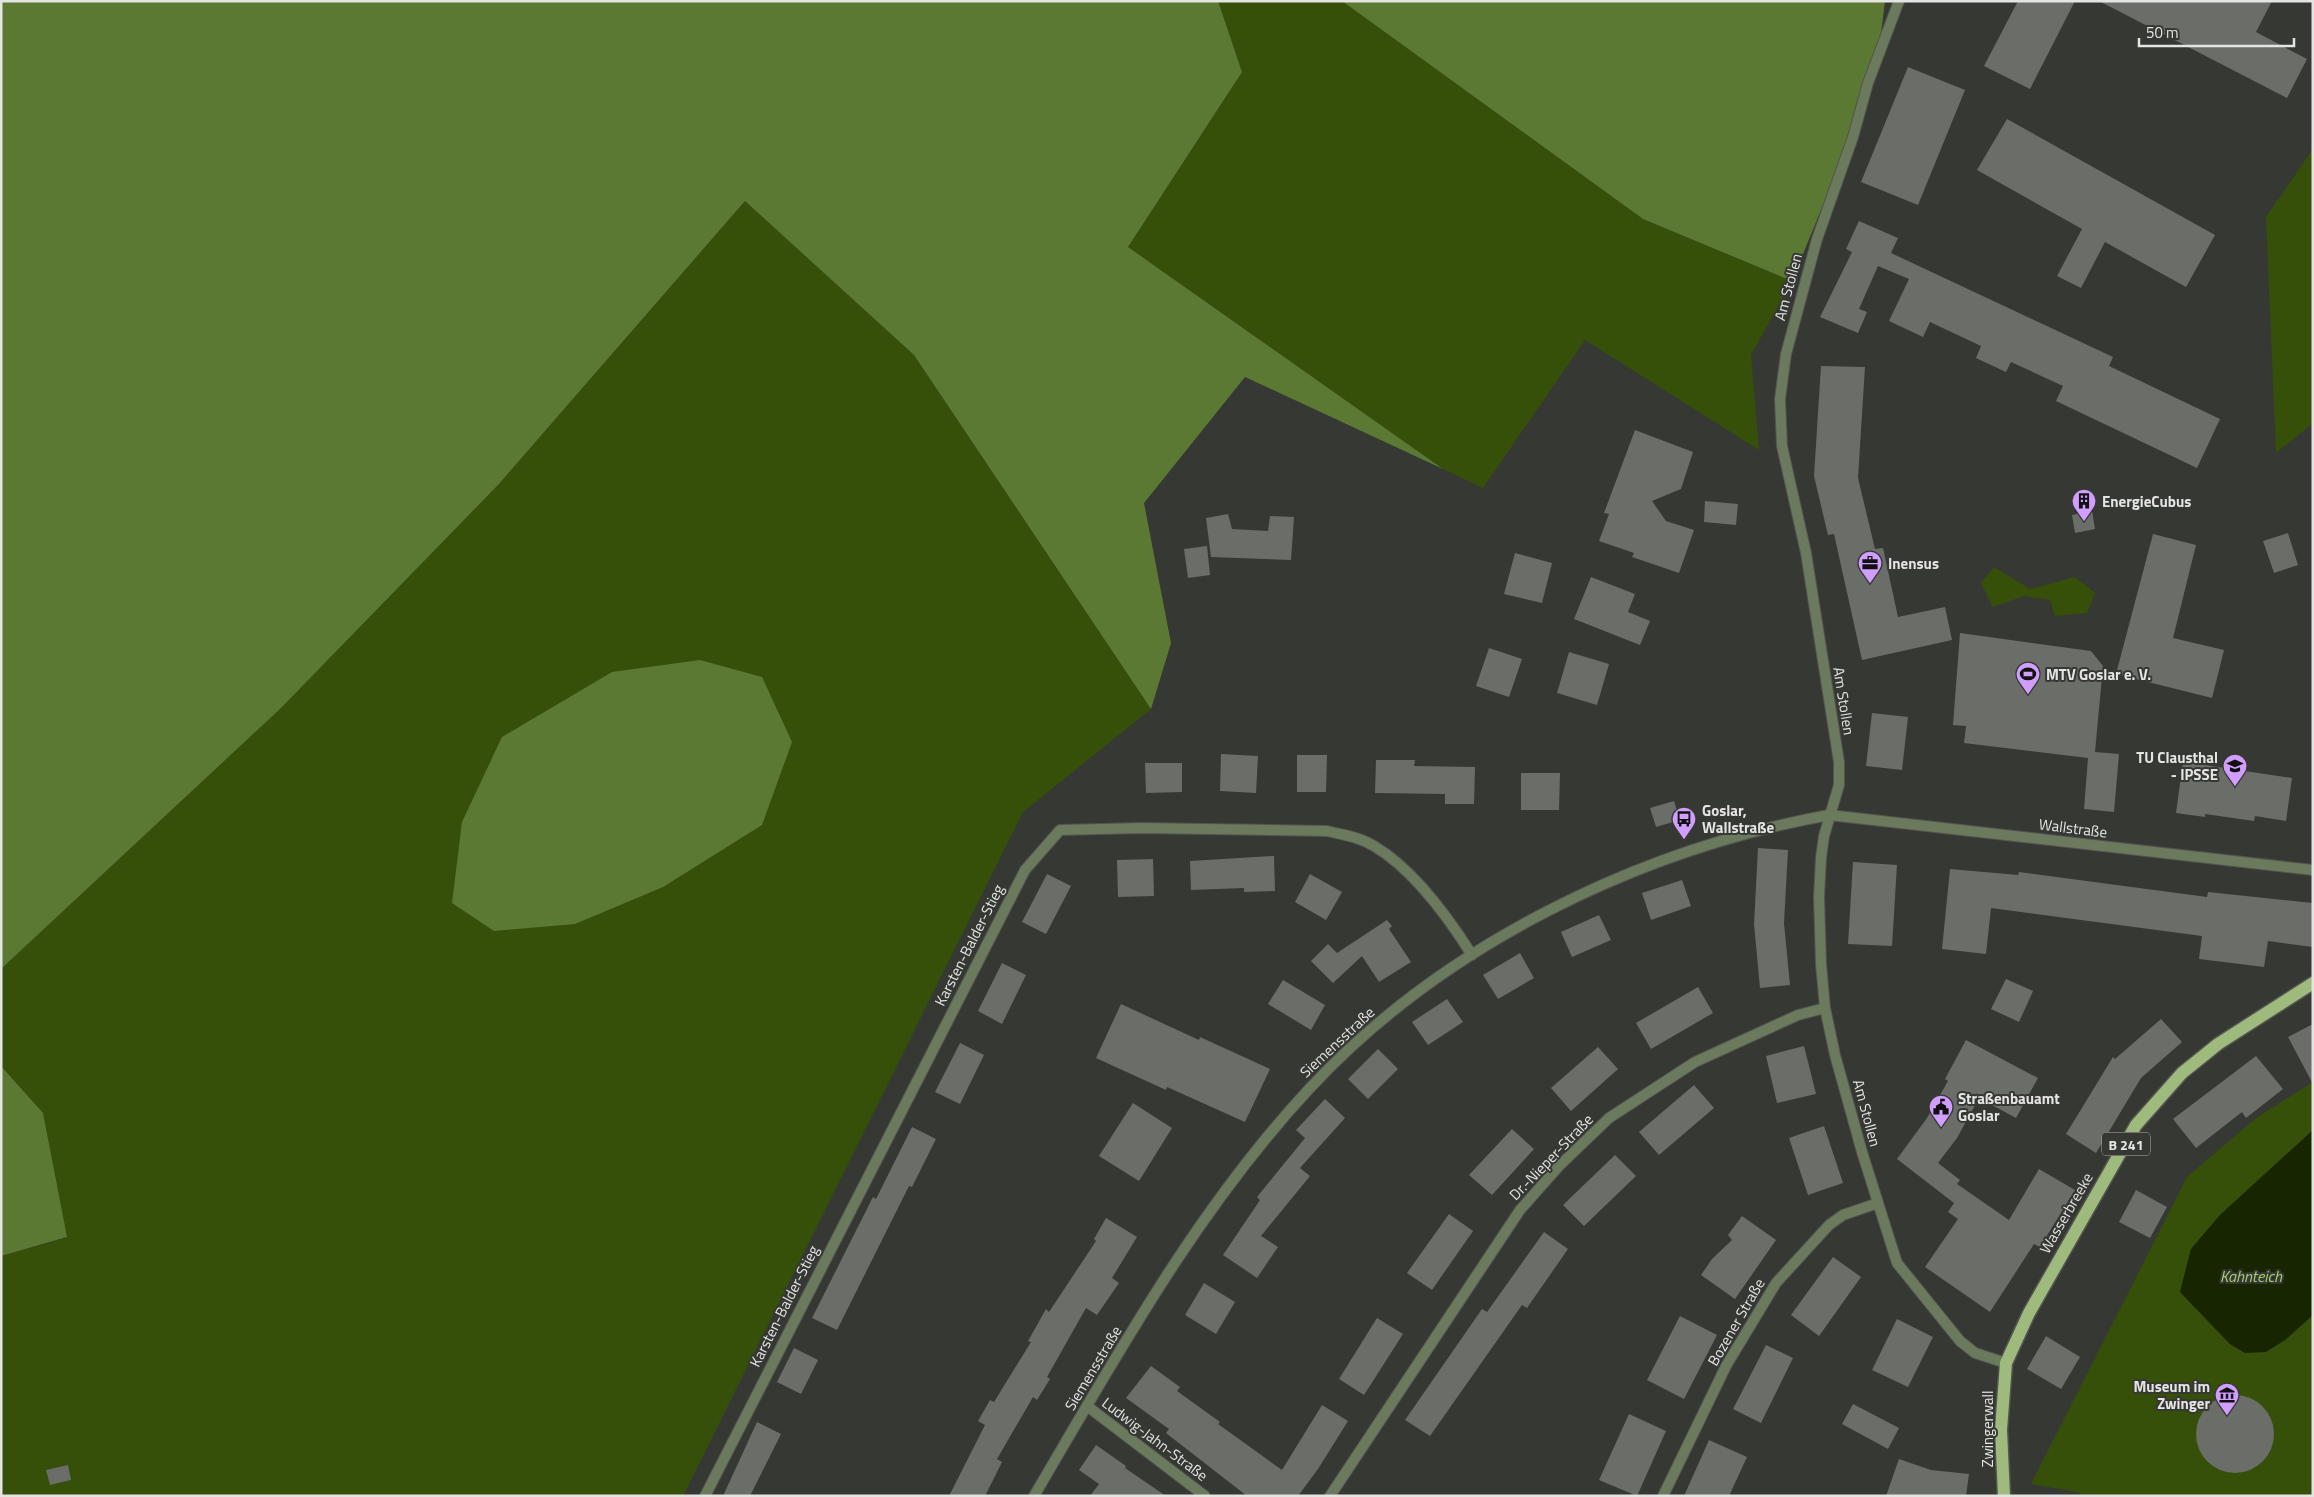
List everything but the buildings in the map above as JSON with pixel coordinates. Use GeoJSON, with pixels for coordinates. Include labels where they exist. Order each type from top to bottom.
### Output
{"type":"FeatureCollection","features":[{"type":"Feature","properties":{"kind":"main road","name":"Wasserbreeke"},"geometry":{"type":"LineString","coordinates":[[2006,1363],[2028,1313],[2072,1235],[2136,1126],[2156,1101],[2182,1073],[2218,1044],[2313,982]]}},
{"type":"Feature","properties":{"kind":"main road","name":"Zwingerwall"},"geometry":{"type":"LineString","coordinates":[[2004,1496],[2001,1430],[2006,1363]]}},
{"type":"Feature","properties":{"kind":"street","name":"Am Stollen"},"geometry":{"type":"LineString","coordinates":[[1899,1],[1873,69],[1853,137],[1817,239],[1786,354],[1780,399],[1782,446],[1806,552],[1839,762],[1839,785],[1824,836],[1819,897],[1821,964],[1825,1008],[1840,1074],[1897,1263],[1960,1341],[1975,1353],[2006,1363]]}},
{"type":"Feature","properties":{"kind":"street","name":"Wallstraße"},"geometry":{"type":"LineString","coordinates":[[1829,815],[2313,870]]}},
{"type":"Feature","properties":{"kind":"street","name":"Siemensstraße"},"geometry":{"type":"LineString","coordinates":[[1034,1496],[1087,1406],[1201,1225],[1275,1127],[1310,1088],[1367,1032],[1414,994],[1472,955],[1565,902],[1644,868],[1692,851],[1786,823],[1829,815]]}},
{"type":"Feature","properties":{"kind":"street","name":"Karsten-Balder-Stieg"},"geometry":{"type":"LineString","coordinates":[[705,1496],[1025,870],[1060,830],[1142,828],[1326,831],[1351,836],[1373,845],[1395,860],[1430,898],[1459,934],[1472,955]]}},
{"type":"Feature","properties":{"kind":"street","name":"Dr.-Nieper-Straße"},"geometry":{"type":"LineString","coordinates":[[1330,1496],[1520,1210],[1559,1166],[1609,1118],[1695,1062],[1798,1015],[1825,1008]]}},
{"type":"Feature","properties":{"kind":"street","name":"Bozener Straße"},"geometry":{"type":"LineString","coordinates":[[1663,1496],[1726,1366],[1776,1283],[1829,1226],[1843,1215],[1878,1203]]}},
{"type":"Feature","properties":{"kind":"street","name":"Ludwig-Jahn-Straße"},"geometry":{"type":"LineString","coordinates":[[1087,1406],[1205,1496]]}},
{"type":"Feature","properties":{"kind":"green space"},"geometry":{"type":"Polygon","coordinates":[[[1,1],[1218,1],[1242,72],[1128,247],[1443,469],[1245,377],[1144,503],[1171,643],[1151,709],[914,355],[745,201],[498,485],[281,708],[1,969],[1,1]]]}},
{"type":"Feature","properties":{"kind":"green space"},"geometry":{"type":"Polygon","coordinates":[[[1218,1],[1342,1],[1643,219],[1792,281],[1751,355],[1759,450],[1585,340],[1483,488],[1443,469],[1128,247],[1242,72],[1218,1]]]}},
{"type":"Feature","properties":{"kind":"green space"},"geometry":{"type":"Polygon","coordinates":[[[1342,1],[1885,1],[1876,75],[1792,281],[1643,219],[1342,1]]]}},
{"type":"Feature","properties":{"kind":"green space"},"geometry":{"type":"Polygon","coordinates":[[[2313,149],[2313,423],[2276,453],[2266,217],[2313,149]]]}},
{"type":"Feature","properties":{"kind":"green space"},"geometry":{"type":"Polygon","coordinates":[[[745,201],[914,355],[1151,709],[1023,812],[683,1496],[1,1496],[1,1256],[66,1238],[43,1113],[1,1066],[1,969],[281,708],[498,485],[745,201]]]}},
{"type":"Feature","properties":{"kind":"green space"},"geometry":{"type":"Polygon","coordinates":[[[1994,567],[2030,589],[2075,577],[2095,593],[2087,613],[2055,616],[2050,600],[2024,596],[1993,607],[1981,583],[1994,567]]]}},
{"type":"Feature","properties":{"kind":"green space"},"geometry":{"type":"Polygon","coordinates":[[[700,660],[762,677],[792,742],[762,825],[663,887],[575,924],[494,931],[452,903],[462,822],[502,737],[612,672],[700,660]]]}},
{"type":"Feature","properties":{"kind":"green space"},"geometry":{"type":"Polygon","coordinates":[[[1,1066],[43,1113],[67,1237],[1,1256],[1,1066]]]}},
{"type":"Feature","properties":{"kind":"green space"},"geometry":{"type":"Polygon","coordinates":[[[2313,1082],[2313,1130],[2220,1215],[2191,1249],[2180,1292],[2230,1344],[2245,1353],[2285,1340],[2313,1315],[2313,1496],[2084,1496],[2077,1492],[2031,1484],[2187,1177],[2256,1118],[2313,1082]]]}},
{"type":"Feature","properties":{"kind":"water","name":"Kahnteich"},"geometry":{"type":"Polygon","coordinates":[[[2313,1130],[2313,1315],[2285,1340],[2266,1352],[2245,1353],[2230,1344],[2180,1292],[2191,1249],[2220,1215],[2313,1130]]]}},
{"type":"Feature","properties":{"kind":"place","name":"EnergieCubus"},"geometry":{"type":"Point","coordinates":[2084,522]}},
{"type":"Feature","properties":{"kind":"place","name":"Inensus"},"geometry":{"type":"Point","coordinates":[1870,584]}},
{"type":"Feature","properties":{"kind":"place","name":"MTV Goslar e. V."},"geometry":{"type":"Point","coordinates":[2028,695]}},
{"type":"Feature","properties":{"kind":"place","name":"TU Clausthal - IPSSE"},"geometry":{"type":"Point","coordinates":[2235,787]}},
{"type":"Feature","properties":{"kind":"place","name":"Goslar, Wallstraße"},"geometry":{"type":"Point","coordinates":[1684,840]}},
{"type":"Feature","properties":{"kind":"place","name":"Straßenbauamt Goslar"},"geometry":{"type":"Point","coordinates":[1941,1128]}},
{"type":"Feature","properties":{"kind":"place","name":"Museum im Zwinger"},"geometry":{"type":"Point","coordinates":[2227,1416]}}]}
